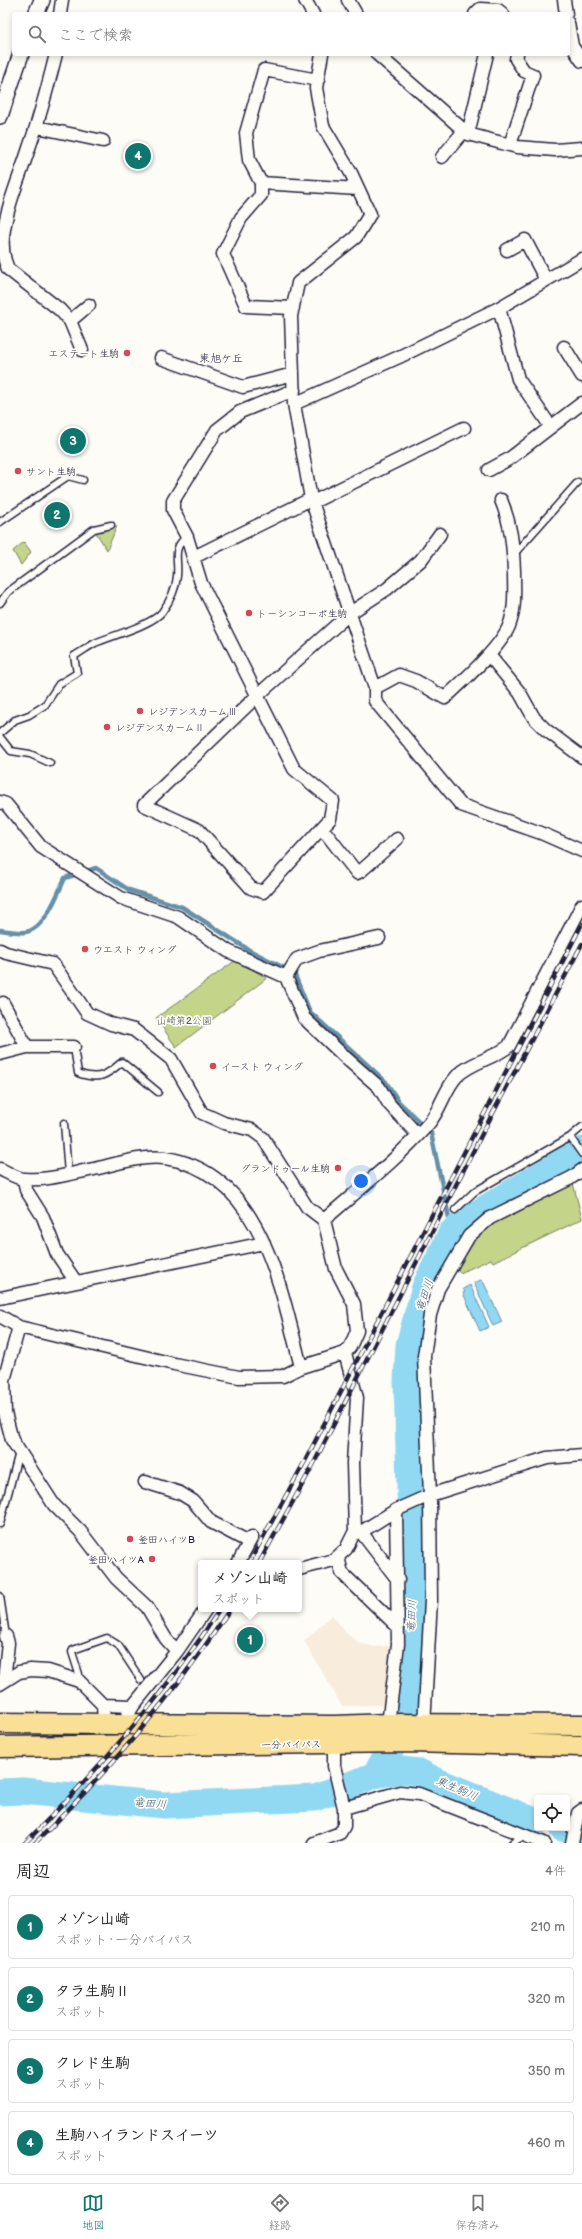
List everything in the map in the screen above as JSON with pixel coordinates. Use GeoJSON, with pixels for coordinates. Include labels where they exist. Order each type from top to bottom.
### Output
{"type":"FeatureCollection","features":[{"type":"Feature","properties":{"kind":"highway","name":"一分バイパス"},"geometry":{"type":"LineString","coordinates":[[0,1723],[110,1716],[334,1735]]}},
{"type":"Feature","properties":{"kind":"highway","name":"一分バイパス"},"geometry":{"type":"LineString","coordinates":[[415,1731],[582,1725]]}},
{"type":"Feature","properties":{"kind":"highway","name":"一分バイパス"},"geometry":{"type":"LineString","coordinates":[[0,1747],[334,1735],[388,1730],[415,1731],[582,1746]]}},
{"type":"Feature","properties":{"kind":"street"},"geometry":{"type":"LineString","coordinates":[[37,12],[42,0]]}},
{"type":"Feature","properties":{"kind":"street"},"geometry":{"type":"LineString","coordinates":[[60,12],[62,0]]}},
{"type":"Feature","properties":{"kind":"street"},"geometry":{"type":"LineString","coordinates":[[305,0],[312,12]]}},
{"type":"Feature","properties":{"kind":"street"},"geometry":{"type":"LineString","coordinates":[[564,0],[566,12]]}},
{"type":"Feature","properties":{"kind":"street"},"geometry":{"type":"LineString","coordinates":[[477,12],[480,9],[498,10],[500,12]]}},
{"type":"Feature","properties":{"kind":"street"},"geometry":{"type":"LineString","coordinates":[[570,34],[572,46],[582,62]]}},
{"type":"Feature","properties":{"kind":"street"},"geometry":{"type":"LineString","coordinates":[[0,116],[20,56]]}},
{"type":"Feature","properties":{"kind":"street"},"geometry":{"type":"LineString","coordinates":[[55,56],[36,127],[3,234],[4,260],[8,269],[60,310],[70,321],[82,350]]}},
{"type":"Feature","properties":{"kind":"street"},"geometry":{"type":"LineString","coordinates":[[322,56],[316,88],[323,126],[370,214],[356,237],[298,283],[292,316],[294,404],[312,501],[375,688],[375,701],[461,805],[541,833],[582,851]]}},
{"type":"Feature","properties":{"kind":"street"},"geometry":{"type":"LineString","coordinates":[[379,56],[466,133],[510,146],[555,150],[582,148]]}},
{"type":"Feature","properties":{"kind":"street"},"geometry":{"type":"LineString","coordinates":[[442,157],[466,133],[486,56]]}},
{"type":"Feature","properties":{"kind":"street"},"geometry":{"type":"LineString","coordinates":[[510,146],[533,75],[524,71],[516,59],[516,56]]}},
{"type":"Feature","properties":{"kind":"street"},"geometry":{"type":"LineString","coordinates":[[293,308],[246,306],[223,254],[241,218],[261,195],[262,183],[249,160],[246,133],[264,70],[318,80]]}},
{"type":"Feature","properties":{"kind":"street"},"geometry":{"type":"LineString","coordinates":[[0,102],[10,90]]}},
{"type":"Feature","properties":{"kind":"street"},"geometry":{"type":"LineString","coordinates":[[36,127],[103,141]]}},
{"type":"Feature","properties":{"kind":"street"},"geometry":{"type":"LineString","coordinates":[[262,183],[358,189]]}},
{"type":"Feature","properties":{"kind":"street"},"geometry":{"type":"LineString","coordinates":[[507,250],[525,240],[546,280]]}},
{"type":"Feature","properties":{"kind":"street"},"geometry":{"type":"LineString","coordinates":[[294,404],[399,357],[499,308],[582,259]]}},
{"type":"Feature","properties":{"kind":"street"},"geometry":{"type":"LineString","coordinates":[[70,321],[88,305]]}},
{"type":"Feature","properties":{"kind":"street"},"geometry":{"type":"LineString","coordinates":[[499,308],[518,379],[551,426]]}},
{"type":"Feature","properties":{"kind":"street"},"geometry":{"type":"LineString","coordinates":[[564,347],[582,376]]}},
{"type":"Feature","properties":{"kind":"street"},"geometry":{"type":"LineString","coordinates":[[161,358],[243,387],[293,374]]}},
{"type":"Feature","properties":{"kind":"street"},"geometry":{"type":"LineString","coordinates":[[294,390],[240,412],[217,430],[173,501],[173,510],[187,537],[204,589],[258,695],[294,769],[333,801],[330,820],[263,892],[251,888],[199,830],[144,804],[258,695],[350,613],[387,589],[421,560],[440,534]]}},
{"type":"Feature","properties":{"kind":"street"},"geometry":{"type":"LineString","coordinates":[[489,470],[509,459],[582,403]]}},
{"type":"Feature","properties":{"kind":"street"},"geometry":{"type":"LineString","coordinates":[[194,557],[464,428]]}},
{"type":"Feature","properties":{"kind":"street"},"geometry":{"type":"LineString","coordinates":[[375,688],[399,675],[416,681],[445,698],[489,655],[509,627],[514,610],[514,554],[509,521],[500,500]]}},
{"type":"Feature","properties":{"kind":"street"},"geometry":{"type":"LineString","coordinates":[[489,655],[520,693],[534,718],[546,730],[582,757]]}},
{"type":"Feature","properties":{"kind":"street"},"geometry":{"type":"LineString","coordinates":[[0,802],[6,804],[40,847],[121,898],[178,917],[228,950],[286,977],[304,1018],[379,1087],[389,1104],[418,1135]]}},
{"type":"Feature","properties":{"kind":"street"},"geometry":{"type":"LineString","coordinates":[[322,828],[357,873],[398,840]]}},
{"type":"Feature","properties":{"kind":"street"},"geometry":{"type":"LineString","coordinates":[[324,1220],[418,1135],[436,1116],[446,1092],[456,1077],[465,1069],[501,1052],[509,1046],[582,905]]}},
{"type":"Feature","properties":{"kind":"street"},"geometry":{"type":"LineString","coordinates":[[286,977],[297,959],[318,951],[379,938]]}},
{"type":"Feature","properties":{"kind":"street"},"geometry":{"type":"LineString","coordinates":[[0,950],[6,953],[53,964],[87,1012],[111,1024],[134,1030],[171,1059],[202,1113],[224,1123],[252,1130],[263,1138],[307,1207],[324,1220],[336,1269],[354,1304],[357,1331],[350,1347],[345,1353],[301,1367],[283,1376],[239,1376],[174,1364],[19,1327],[0,1316]]}},
{"type":"Feature","properties":{"kind":"street"},"geometry":{"type":"LineString","coordinates":[[3,1003],[27,1047]]}},
{"type":"Feature","properties":{"kind":"street"},"geometry":{"type":"LineString","coordinates":[[0,1054],[27,1047],[74,1047]]}},
{"type":"Feature","properties":{"kind":"street"},"geometry":{"type":"LineString","coordinates":[[0,1169],[24,1179],[68,1174],[147,1158],[165,1158],[193,1166],[214,1178],[235,1196],[247,1211],[264,1243],[284,1303],[301,1367]]}},
{"type":"Feature","properties":{"kind":"street"},"geometry":{"type":"LineString","coordinates":[[415,1731],[431,1600],[430,1495],[424,1356],[430,1315],[438,1289],[469,1236],[490,1218],[571,1178],[582,1170]]}},
{"type":"Feature","properties":{"kind":"street"},"geometry":{"type":"LineString","coordinates":[[24,1179],[26,1190],[43,1217],[57,1254],[76,1282]]}},
{"type":"Feature","properties":{"kind":"street"},"geometry":{"type":"LineString","coordinates":[[0,1298],[264,1243]]}},
{"type":"Feature","properties":{"kind":"street"},"geometry":{"type":"LineString","coordinates":[[19,1327],[4,1380],[5,1413],[12,1440],[54,1505],[80,1531],[116,1578],[147,1607],[166,1639],[177,1651]]}},
{"type":"Feature","properties":{"kind":"street"},"geometry":{"type":"LineString","coordinates":[[345,1353],[357,1398],[353,1463],[358,1532],[398,1580]]}},
{"type":"Feature","properties":{"kind":"street"},"geometry":{"type":"LineString","coordinates":[[302,1568],[334,1560],[346,1549],[358,1532],[396,1510],[430,1495],[547,1458],[582,1455]]}},
{"type":"Feature","properties":{"kind":"street"},"geometry":{"type":"LineString","coordinates":[[145,1482],[180,1493],[193,1502],[211,1522],[251,1539],[240,1560]]}},
{"type":"Feature","properties":{"kind":"street"},"geometry":{"type":"LineString","coordinates":[[388,1730],[398,1644],[396,1510]]}},
{"type":"Feature","properties":{"kind":"street"},"geometry":{"type":"LineString","coordinates":[[338,1557],[342,1573],[398,1627]]}},
{"type":"Feature","properties":{"kind":"street"},"geometry":{"type":"LineString","coordinates":[[110,1716],[134,1706],[177,1651],[204,1612]]}},
{"type":"Feature","properties":{"kind":"street"},"geometry":{"type":"LineString","coordinates":[[2,1682],[8,1643],[6,1636]]}},
{"type":"Feature","properties":{"kind":"street"},"geometry":{"type":"LineString","coordinates":[[2,1682],[19,1672],[31,1670],[48,1671],[79,1680],[110,1716]]}},
{"type":"Feature","properties":{"kind":"street"},"geometry":{"type":"LineString","coordinates":[[110,1716],[134,1706]]}},
{"type":"Feature","properties":{"kind":"street"},"geometry":{"type":"LineString","coordinates":[[314,1843],[340,1832],[344,1826],[344,1808],[334,1766],[334,1735]]}},
{"type":"Feature","properties":{"kind":"street"},"geometry":{"type":"LineString","coordinates":[[344,1808],[400,1792],[419,1794],[544,1843]]}},
{"type":"Feature","properties":{"kind":"street"},"geometry":{"type":"LineString","coordinates":[[572,1843],[580,1811]]}},
{"type":"Feature","properties":{"kind":"lane"},"geometry":{"type":"LineString","coordinates":[[0,522],[68,476],[83,480]]}},
{"type":"Feature","properties":{"kind":"lane"},"geometry":{"type":"LineString","coordinates":[[514,554],[578,482]]}},
{"type":"Feature","properties":{"kind":"lane"},"geometry":{"type":"LineString","coordinates":[[0,603],[8,592],[94,529],[111,525]]}},
{"type":"Feature","properties":{"kind":"lane"},"geometry":{"type":"LineString","coordinates":[[0,733],[15,720],[29,715],[45,705],[59,684],[77,673],[74,656],[95,643],[145,623],[161,614],[173,596],[177,575],[176,553],[179,542],[187,537]]}},
{"type":"Feature","properties":{"kind":"lane"},"geometry":{"type":"LineString","coordinates":[[0,737],[11,751],[30,754],[50,763]]}},
{"type":"Feature","properties":{"kind":"lane"},"geometry":{"type":"LineString","coordinates":[[74,1047],[78,1073],[92,1078],[109,1074],[122,1062],[158,1092]]}},
{"type":"Feature","properties":{"kind":"lane"},"geometry":{"type":"LineString","coordinates":[[64,1123],[68,1174]]}},
{"type":"Feature","properties":{"kind":"lane"},"geometry":{"type":"LineString","coordinates":[[455,1210],[474,1192],[570,1137],[582,1128]]}},
{"type":"Feature","properties":{"kind":"lane"},"geometry":{"type":"LineString","coordinates":[[570,1137],[582,1154]]}},
{"type":"Feature","properties":{"kind":"lane"},"geometry":{"type":"LineString","coordinates":[[0,1524],[19,1451]]}},
{"type":"Feature","properties":{"kind":"lane"},"geometry":{"type":"LineString","coordinates":[[0,1596],[6,1636]]}},
{"type":"Feature","properties":{"kind":"lane"},"geometry":{"type":"LineString","coordinates":[[79,1680],[80,1674],[72,1652],[73,1650],[107,1638],[118,1645],[141,1680]]}},
{"type":"Feature","properties":{"kind":"lane"},"geometry":{"type":"LineString","coordinates":[[512,1843],[524,1836]]}},
{"type":"Feature","properties":{"kind":"shaded area"},"geometry":{"type":"Polygon","coordinates":[[[332,1615],[347,1634],[359,1643],[374,1647],[392,1645],[384,1705],[342,1706],[304,1641],[332,1615]]]}},
{"type":"Feature","properties":{"kind":"green space"},"geometry":{"type":"Polygon","coordinates":[[[117,526],[107,550],[95,531],[117,526]]]}},
{"type":"Feature","properties":{"kind":"green space"},"geometry":{"type":"Polygon","coordinates":[[[24,542],[31,552],[21,565],[13,551],[24,542]]]}},
{"type":"Feature","properties":{"kind":"green space","name":"山崎第2公園"},"geometry":{"type":"Polygon","coordinates":[[[236,960],[267,978],[176,1047],[156,1018],[236,960]]]}},
{"type":"Feature","properties":{"kind":"green space"},"geometry":{"type":"Polygon","coordinates":[[[573,1183],[582,1219],[493,1262],[491,1259],[460,1273],[456,1266],[468,1246],[485,1227],[573,1183]]]}},
{"type":"Feature","properties":{"kind":"water"},"geometry":{"type":"Polygon","coordinates":[[[481,1280],[484,1283],[502,1322],[493,1326],[474,1283],[481,1280]]]}},
{"type":"Feature","properties":{"kind":"water"},"geometry":{"type":"Polygon","coordinates":[[[470,1285],[489,1327],[480,1331],[463,1293],[465,1292],[463,1289],[470,1285]]]}},
{"type":"Feature","properties":{"kind":"waterway"},"geometry":{"type":"LineString","coordinates":[[0,930],[19,932],[32,930],[50,910],[65,878],[96,868],[129,890],[182,907],[249,950],[294,973],[310,1012],[386,1082],[399,1102],[431,1133],[452,1232]]}},
{"type":"Feature","properties":{"kind":"waterway","name":"竜田川"},"geometry":{"type":"LineString","coordinates":[[375,1775],[400,1734],[406,1703],[413,1590],[407,1381],[409,1345],[425,1287],[452,1232],[471,1217],[582,1150]]}},
{"type":"Feature","properties":{"kind":"waterway","name":"竜田川"},"geometry":{"type":"LineString","coordinates":[[0,1792],[23,1791],[164,1805],[315,1798],[375,1775],[402,1770],[419,1772],[439,1782],[534,1821]]}},
{"type":"Feature","properties":{"kind":"waterway","name":"東生駒川"},"geometry":{"type":"LineString","coordinates":[[570,1830],[582,1833]]}},
{"type":"Feature","properties":{"kind":"railway"},"geometry":{"type":"LineString","coordinates":[[251,1560],[305,1461],[582,924]]}},
{"type":"Feature","properties":{"kind":"railway"},"geometry":{"type":"LineString","coordinates":[[261,1560],[312,1467],[484,1130],[582,944]]}},
{"type":"Feature","properties":{"kind":"railway"},"geometry":{"type":"LineString","coordinates":[[25,1843],[52,1816],[129,1731],[176,1672],[218,1612]]}},
{"type":"Feature","properties":{"kind":"railway"},"geometry":{"type":"LineString","coordinates":[[35,1843],[89,1788],[139,1731],[187,1671],[228,1612]]}},
{"type":"Feature","properties":{"kind":"place","name":"生駒ハイランドスイーツ"},"geometry":{"type":"Point","coordinates":[138,156]}},
{"type":"Feature","properties":{"kind":"place","name":"エステート生駒"},"geometry":{"type":"Point","coordinates":[127,353]}},
{"type":"Feature","properties":{"kind":"place","name":"クレド生駒"},"geometry":{"type":"Point","coordinates":[73,441]}},
{"type":"Feature","properties":{"kind":"place","name":"サント生駒"},"geometry":{"type":"Point","coordinates":[18,471]}},
{"type":"Feature","properties":{"kind":"place","name":"タラ生駒Ⅱ"},"geometry":{"type":"Point","coordinates":[57,515]}},
{"type":"Feature","properties":{"kind":"place","name":"トーシンコーポ生駒"},"geometry":{"type":"Point","coordinates":[249,613]}},
{"type":"Feature","properties":{"kind":"place","name":"レジデンスカームⅢ"},"geometry":{"type":"Point","coordinates":[140,711]}},
{"type":"Feature","properties":{"kind":"place","name":"レジデンスカームⅡ"},"geometry":{"type":"Point","coordinates":[107,727]}},
{"type":"Feature","properties":{"kind":"place","name":"ウエスト ウィング"},"geometry":{"type":"Point","coordinates":[85,949]}},
{"type":"Feature","properties":{"kind":"place","name":"イースト ウィング"},"geometry":{"type":"Point","coordinates":[213,1066]}},
{"type":"Feature","properties":{"kind":"place","name":"グランドゥール生駒"},"geometry":{"type":"Point","coordinates":[338,1168]}},
{"type":"Feature","properties":{"kind":"place","name":"釜田ハイツB"},"geometry":{"type":"Point","coordinates":[130,1539]}},
{"type":"Feature","properties":{"kind":"place","name":"釜田ハイツA"},"geometry":{"type":"Point","coordinates":[152,1559]}},
{"type":"Feature","properties":{"kind":"place","name":"メゾン山崎"},"geometry":{"type":"Point","coordinates":[250,1640]}},
{"type":"Feature","properties":{"kind":"district","name":"東旭ケ丘"},"geometry":{"type":"Point","coordinates":[221,358]}}]}
